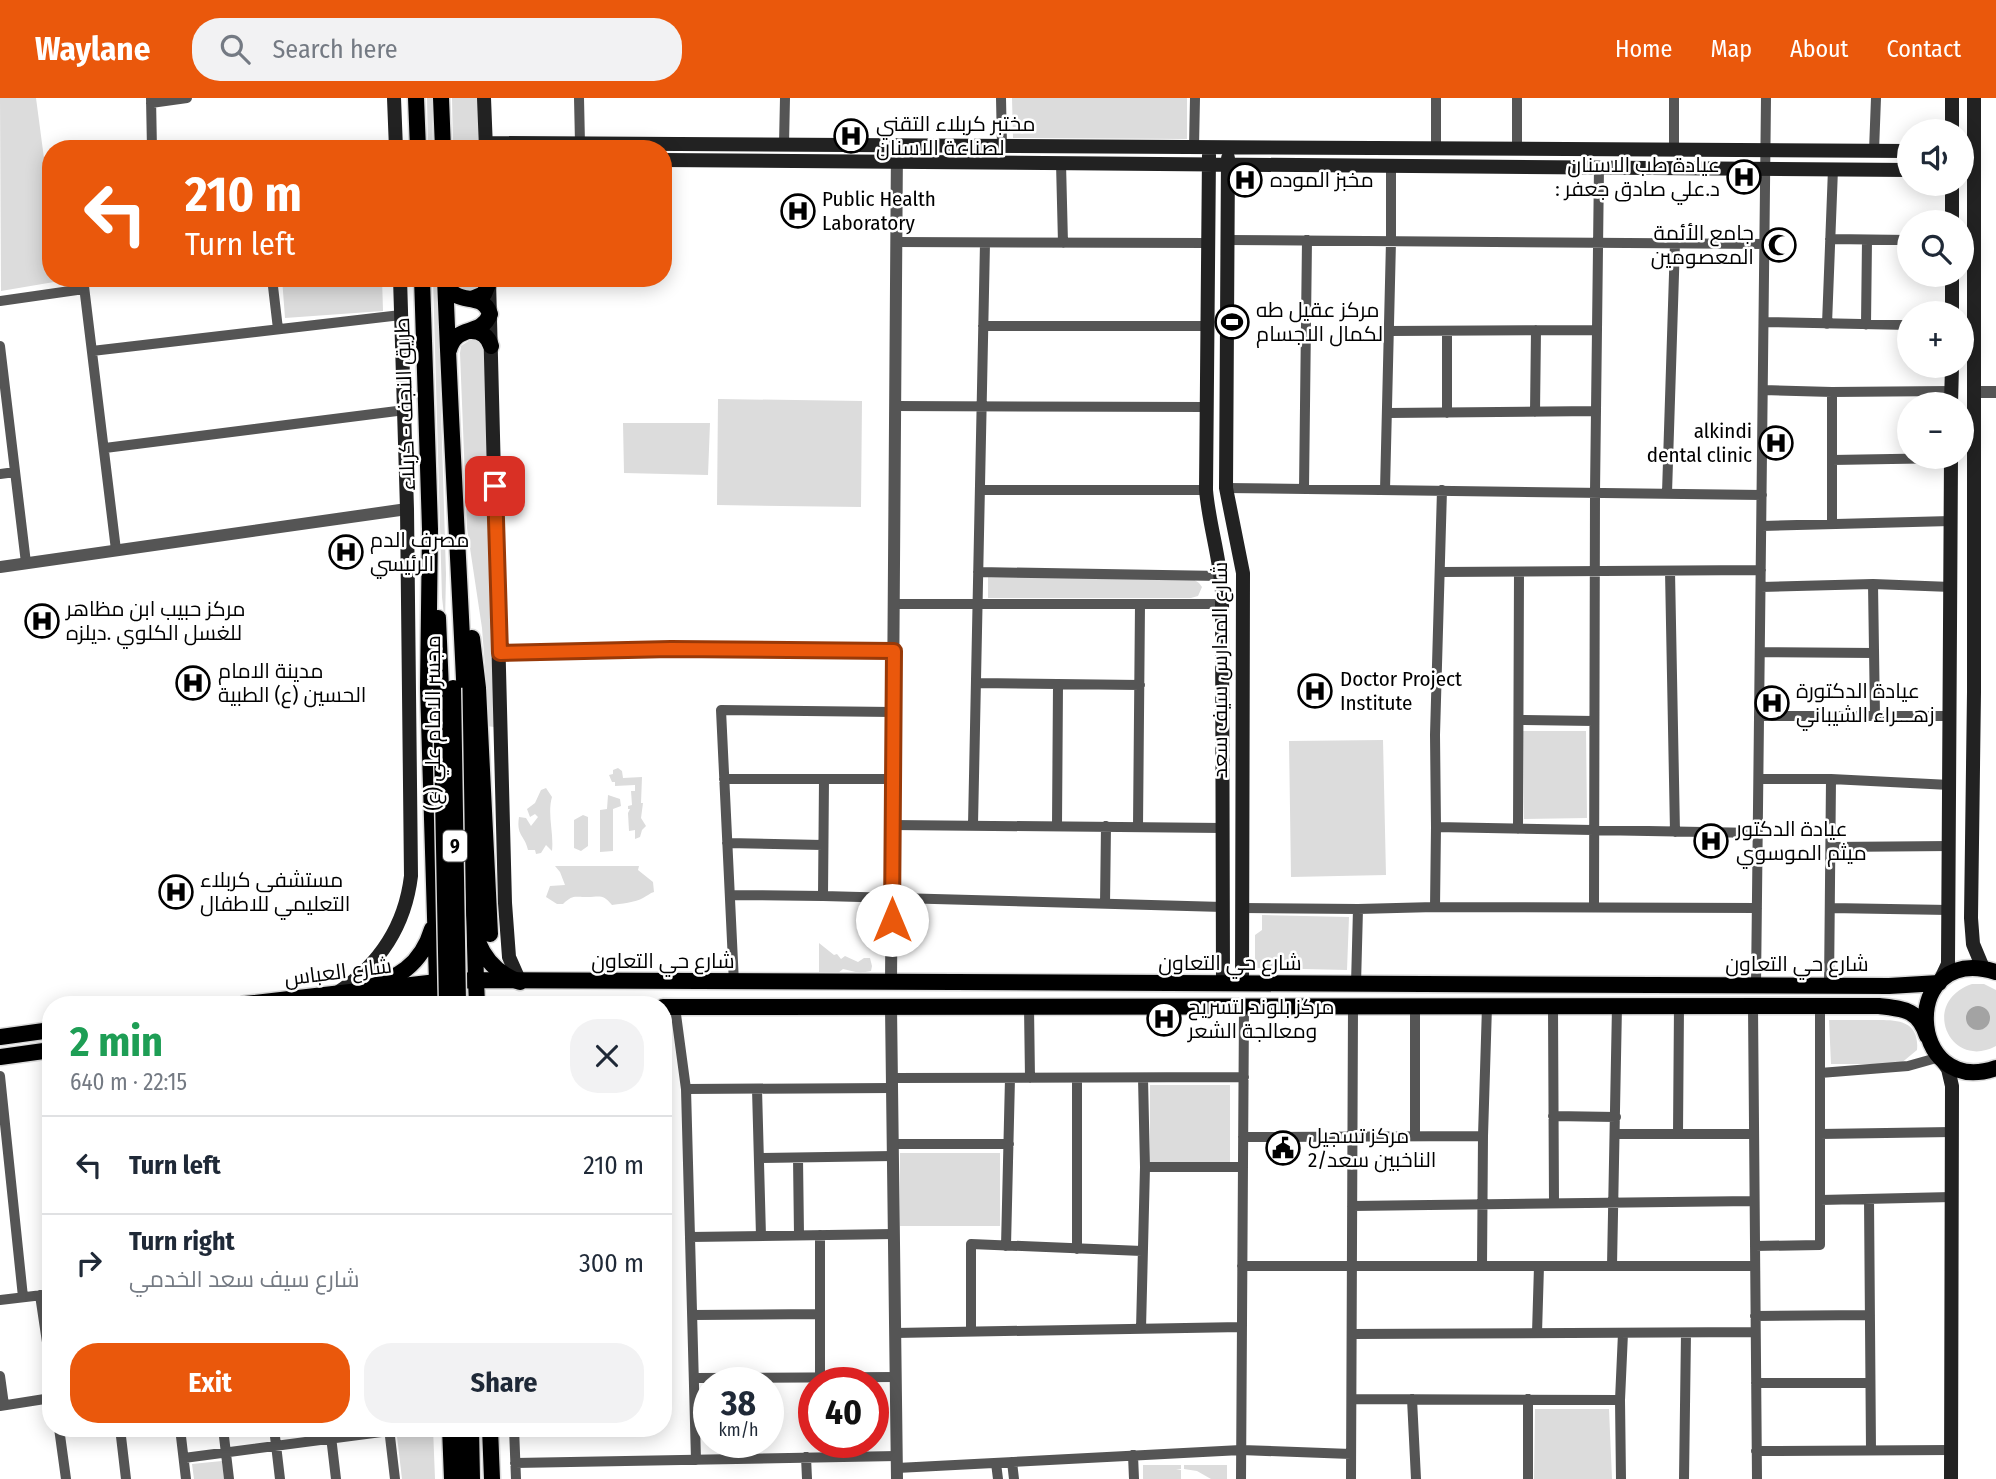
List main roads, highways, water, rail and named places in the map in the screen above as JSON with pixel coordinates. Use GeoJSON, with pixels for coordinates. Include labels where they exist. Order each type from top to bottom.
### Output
{"type":"FeatureCollection","features":[{"type":"Feature","properties":{"kind":"main road"},"geometry":{"type":"LineString","coordinates":[[394,98],[396,140]]}},
{"type":"Feature","properties":{"kind":"main road"},"geometry":{"type":"LineString","coordinates":[[416,98],[418,140]]}},
{"type":"Feature","properties":{"kind":"main road"},"geometry":{"type":"LineString","coordinates":[[442,98],[443,140]]}},
{"type":"Feature","properties":{"kind":"main road"},"geometry":{"type":"LineString","coordinates":[[484,98],[486,140]]}},
{"type":"Feature","properties":{"kind":"main road"},"geometry":{"type":"LineString","coordinates":[[1952,98],[1952,119]]}},
{"type":"Feature","properties":{"kind":"main road"},"geometry":{"type":"LineString","coordinates":[[1974,98],[1971,918],[1973,944],[1989,970]]}},
{"type":"Feature","properties":{"kind":"main road"},"geometry":{"type":"LineString","coordinates":[[672,143],[1897,151]]}},
{"type":"Feature","properties":{"kind":"main road","name":"شارع المدارس سيف سعد"},"geometry":{"type":"LineString","coordinates":[[1210,147],[1206,490],[1210,526],[1221,576],[1222,604],[1223,984]]}},
{"type":"Feature","properties":{"kind":"main road","name":"شارع المدارس سيف سعد"},"geometry":{"type":"LineString","coordinates":[[1228,147],[1226,488],[1243,573],[1242,984]]}},
{"type":"Feature","properties":{"kind":"main road"},"geometry":{"type":"LineString","coordinates":[[1537,149],[1541,157],[1538,167]]}},
{"type":"Feature","properties":{"kind":"main road"},"geometry":{"type":"LineString","coordinates":[[1558,167],[1555,159],[1559,149]]}},
{"type":"Feature","properties":{"kind":"main road"},"geometry":{"type":"LineString","coordinates":[[672,160],[1897,170]]}},
{"type":"Feature","properties":{"kind":"main road"},"geometry":{"type":"LineString","coordinates":[[1208,263],[1220,269],[1228,265]]}},
{"type":"Feature","properties":{"kind":"main road"},"geometry":{"type":"LineString","coordinates":[[1208,283],[1220,279],[1228,284]]}},
{"type":"Feature","properties":{"kind":"main road"},"geometry":{"type":"LineString","coordinates":[[342,996],[385,948],[401,919],[411,876],[407,509],[400,287]]}},
{"type":"Feature","properties":{"kind":"main road","name":"طريق النجف - كربلاء"},"geometry":{"type":"LineString","coordinates":[[422,287],[429,529]]}},
{"type":"Feature","properties":{"kind":"main road","name":"9"},"geometry":{"type":"LineString","coordinates":[[445,287],[456,526]]}},
{"type":"Feature","properties":{"kind":"main road"},"geometry":{"type":"LineString","coordinates":[[448,287],[460,298],[484,303],[490,314]]}},
{"type":"Feature","properties":{"kind":"main road"},"geometry":{"type":"LineString","coordinates":[[472,299],[484,294],[486,287]]}},
{"type":"Feature","properties":{"kind":"main road"},"geometry":{"type":"LineString","coordinates":[[489,287],[508,950],[514,972],[520,982]]}},
{"type":"Feature","properties":{"kind":"main road"},"geometry":{"type":"LineString","coordinates":[[449,353],[455,338],[483,326],[490,314]]}},
{"type":"Feature","properties":{"kind":"main road"},"geometry":{"type":"LineString","coordinates":[[469,331],[483,334],[491,346]]}},
{"type":"Feature","properties":{"kind":"main road"},"geometry":{"type":"LineString","coordinates":[[1927,1036],[1927,1002],[1948,964],[1951,469]]}},
{"type":"Feature","properties":{"kind":"main road"},"geometry":{"type":"LineString","coordinates":[[456,526],[477,996]]}},
{"type":"Feature","properties":{"kind":"main road","name":"مجسر الامام علي (ع)"},"geometry":{"type":"LineString","coordinates":[[447,996],[447,688],[456,526]]}},
{"type":"Feature","properties":{"kind":"main road"},"geometry":{"type":"LineString","coordinates":[[397,996],[435,994],[428,688],[429,529]]}},
{"type":"Feature","properties":{"kind":"main road","name":"مجسر الامام علي (ع)"},"geometry":{"type":"LineString","coordinates":[[429,529],[447,688],[458,996]]}},
{"type":"Feature","properties":{"kind":"main road"},"geometry":{"type":"LineString","coordinates":[[460,585],[471,628],[478,688],[490,934]]}},
{"type":"Feature","properties":{"kind":"main road"},"geometry":{"type":"LineString","coordinates":[[1950,655],[1955,665],[1962,667],[1969,665],[1973,659]]}},
{"type":"Feature","properties":{"kind":"main road"},"geometry":{"type":"LineString","coordinates":[[1950,691],[1953,685],[1960,681],[1970,685],[1973,692]]}},
{"type":"Feature","properties":{"kind":"main road"},"geometry":{"type":"LineString","coordinates":[[1222,767],[1230,772],[1242,767]]}},
{"type":"Feature","properties":{"kind":"main road"},"geometry":{"type":"LineString","coordinates":[[1222,789],[1230,786],[1242,791]]}},
{"type":"Feature","properties":{"kind":"main road"},"geometry":{"type":"LineString","coordinates":[[434,888],[473,886]]}},
{"type":"Feature","properties":{"kind":"main road"},"geometry":{"type":"LineString","coordinates":[[363,990],[396,977],[411,965],[428,941],[434,912]]}},
{"type":"Feature","properties":{"kind":"main road"},"geometry":{"type":"LineString","coordinates":[[475,926],[482,950],[491,964],[520,982]]}},
{"type":"Feature","properties":{"kind":"main road"},"geometry":{"type":"LineString","coordinates":[[1939,983],[1964,969],[1989,970]]}},
{"type":"Feature","properties":{"kind":"main road","name":"شارع حي التعاون"},"geometry":{"type":"LineString","coordinates":[[435,994],[476,981],[1899,986],[1939,983]]}},
{"type":"Feature","properties":{"kind":"main road"},"geometry":{"type":"LineString","coordinates":[[764,983],[769,995],[764,1007]]}},
{"type":"Feature","properties":{"kind":"main road"},"geometry":{"type":"LineString","coordinates":[[795,983],[790,995],[796,1007]]}},
{"type":"Feature","properties":{"kind":"main road"},"geometry":{"type":"LineString","coordinates":[[1283,1007],[1289,996],[1285,984]]}},
{"type":"Feature","properties":{"kind":"main road"},"geometry":{"type":"LineString","coordinates":[[1310,984],[1306,996],[1311,1007]]}},
{"type":"Feature","properties":{"kind":"main road","name":"شارع العباس"},"geometry":{"type":"LineString","coordinates":[[347,996],[363,990],[435,994]]}},
{"type":"Feature","properties":{"kind":"main road","name":"شارع حي التعاون"},"geometry":{"type":"LineString","coordinates":[[672,1007],[1879,1006],[1902,1009],[1919,1017],[1932,1047],[1940,1057]]}},
{"type":"Feature","properties":{"kind":"main road"},"geometry":{"type":"LineString","coordinates":[[0,1037],[42,1031]]}},
{"type":"Feature","properties":{"kind":"main road"},"geometry":{"type":"LineString","coordinates":[[0,1057],[42,1051]]}},
{"type":"Feature","properties":{"kind":"main road"},"geometry":{"type":"LineString","coordinates":[[1940,1057],[1955,1067],[1966,1070],[1996,1068]]}},
{"type":"Feature","properties":{"kind":"main road"},"geometry":{"type":"LineString","coordinates":[[1940,1057],[1950,1073],[1952,1086],[1951,1479]]}},
{"type":"Feature","properties":{"kind":"main road"},"geometry":{"type":"LineString","coordinates":[[1952,1086],[1956,1074],[1966,1070]]}},
{"type":"Feature","properties":{"kind":"main road"},"geometry":{"type":"LineString","coordinates":[[450,1437],[452,1479]]}},
{"type":"Feature","properties":{"kind":"main road"},"geometry":{"type":"LineString","coordinates":[[459,1437],[460,1479]]}},
{"type":"Feature","properties":{"kind":"main road"},"geometry":{"type":"LineString","coordinates":[[471,1437],[472,1479]]}},
{"type":"Feature","properties":{"kind":"main road"},"geometry":{"type":"LineString","coordinates":[[490,1437],[492,1479]]}},
{"type":"Feature","properties":{"kind":"place","name":"مختبر كربلاء التقني لصناعة الاسنان"},"geometry":{"type":"Point","coordinates":[851,136]}},
{"type":"Feature","properties":{"kind":"place","name":"عيادة طب الاسنان : د.علي صادق جعفر"},"geometry":{"type":"Point","coordinates":[1744,177]}},
{"type":"Feature","properties":{"kind":"place","name":"مخبز الموده"},"geometry":{"type":"Point","coordinates":[1245,180]}},
{"type":"Feature","properties":{"kind":"place","name":"Public Health Laboratory"},"geometry":{"type":"Point","coordinates":[798,211]}},
{"type":"Feature","properties":{"kind":"place","name":"جامع الأئمة المعصومين"},"geometry":{"type":"Point","coordinates":[1779,245]}},
{"type":"Feature","properties":{"kind":"place","name":"مركز عقيل طه لكمال الاجسام"},"geometry":{"type":"Point","coordinates":[1232,322]}},
{"type":"Feature","properties":{"kind":"place","name":"alkindi dental clinic"},"geometry":{"type":"Point","coordinates":[1776,443]}},
{"type":"Feature","properties":{"kind":"place","name":"مصرف الدم الرئيسي"},"geometry":{"type":"Point","coordinates":[346,552]}},
{"type":"Feature","properties":{"kind":"place","name":"مركز حبيب ابن مظاهر للغسل الكلوي .ديلزه"},"geometry":{"type":"Point","coordinates":[42,621]}},
{"type":"Feature","properties":{"kind":"place","name":"مدينة الامام الحسين (ع) الطبية"},"geometry":{"type":"Point","coordinates":[193,683]}},
{"type":"Feature","properties":{"kind":"place","name":"Doctor Project Institute"},"geometry":{"type":"Point","coordinates":[1315,691]}},
{"type":"Feature","properties":{"kind":"place","name":"عيادة الدكتورة زهـــراء الشيباني"},"geometry":{"type":"Point","coordinates":[1772,703]}},
{"type":"Feature","properties":{"kind":"place","name":"عيادة الدكتور ميثم الموسوي"},"geometry":{"type":"Point","coordinates":[1711,841]}},
{"type":"Feature","properties":{"kind":"place","name":"مستشفى كربلاء التعليمي للاطفال"},"geometry":{"type":"Point","coordinates":[176,892]}},
{"type":"Feature","properties":{"kind":"place","name":"مركز بلوند لتسريح ومعالجة الشعر"},"geometry":{"type":"Point","coordinates":[1164,1019]}},
{"type":"Feature","properties":{"kind":"place","name":"مركز تسجيل الناخبين سعد/2"},"geometry":{"type":"Point","coordinates":[1283,1148]}}]}
